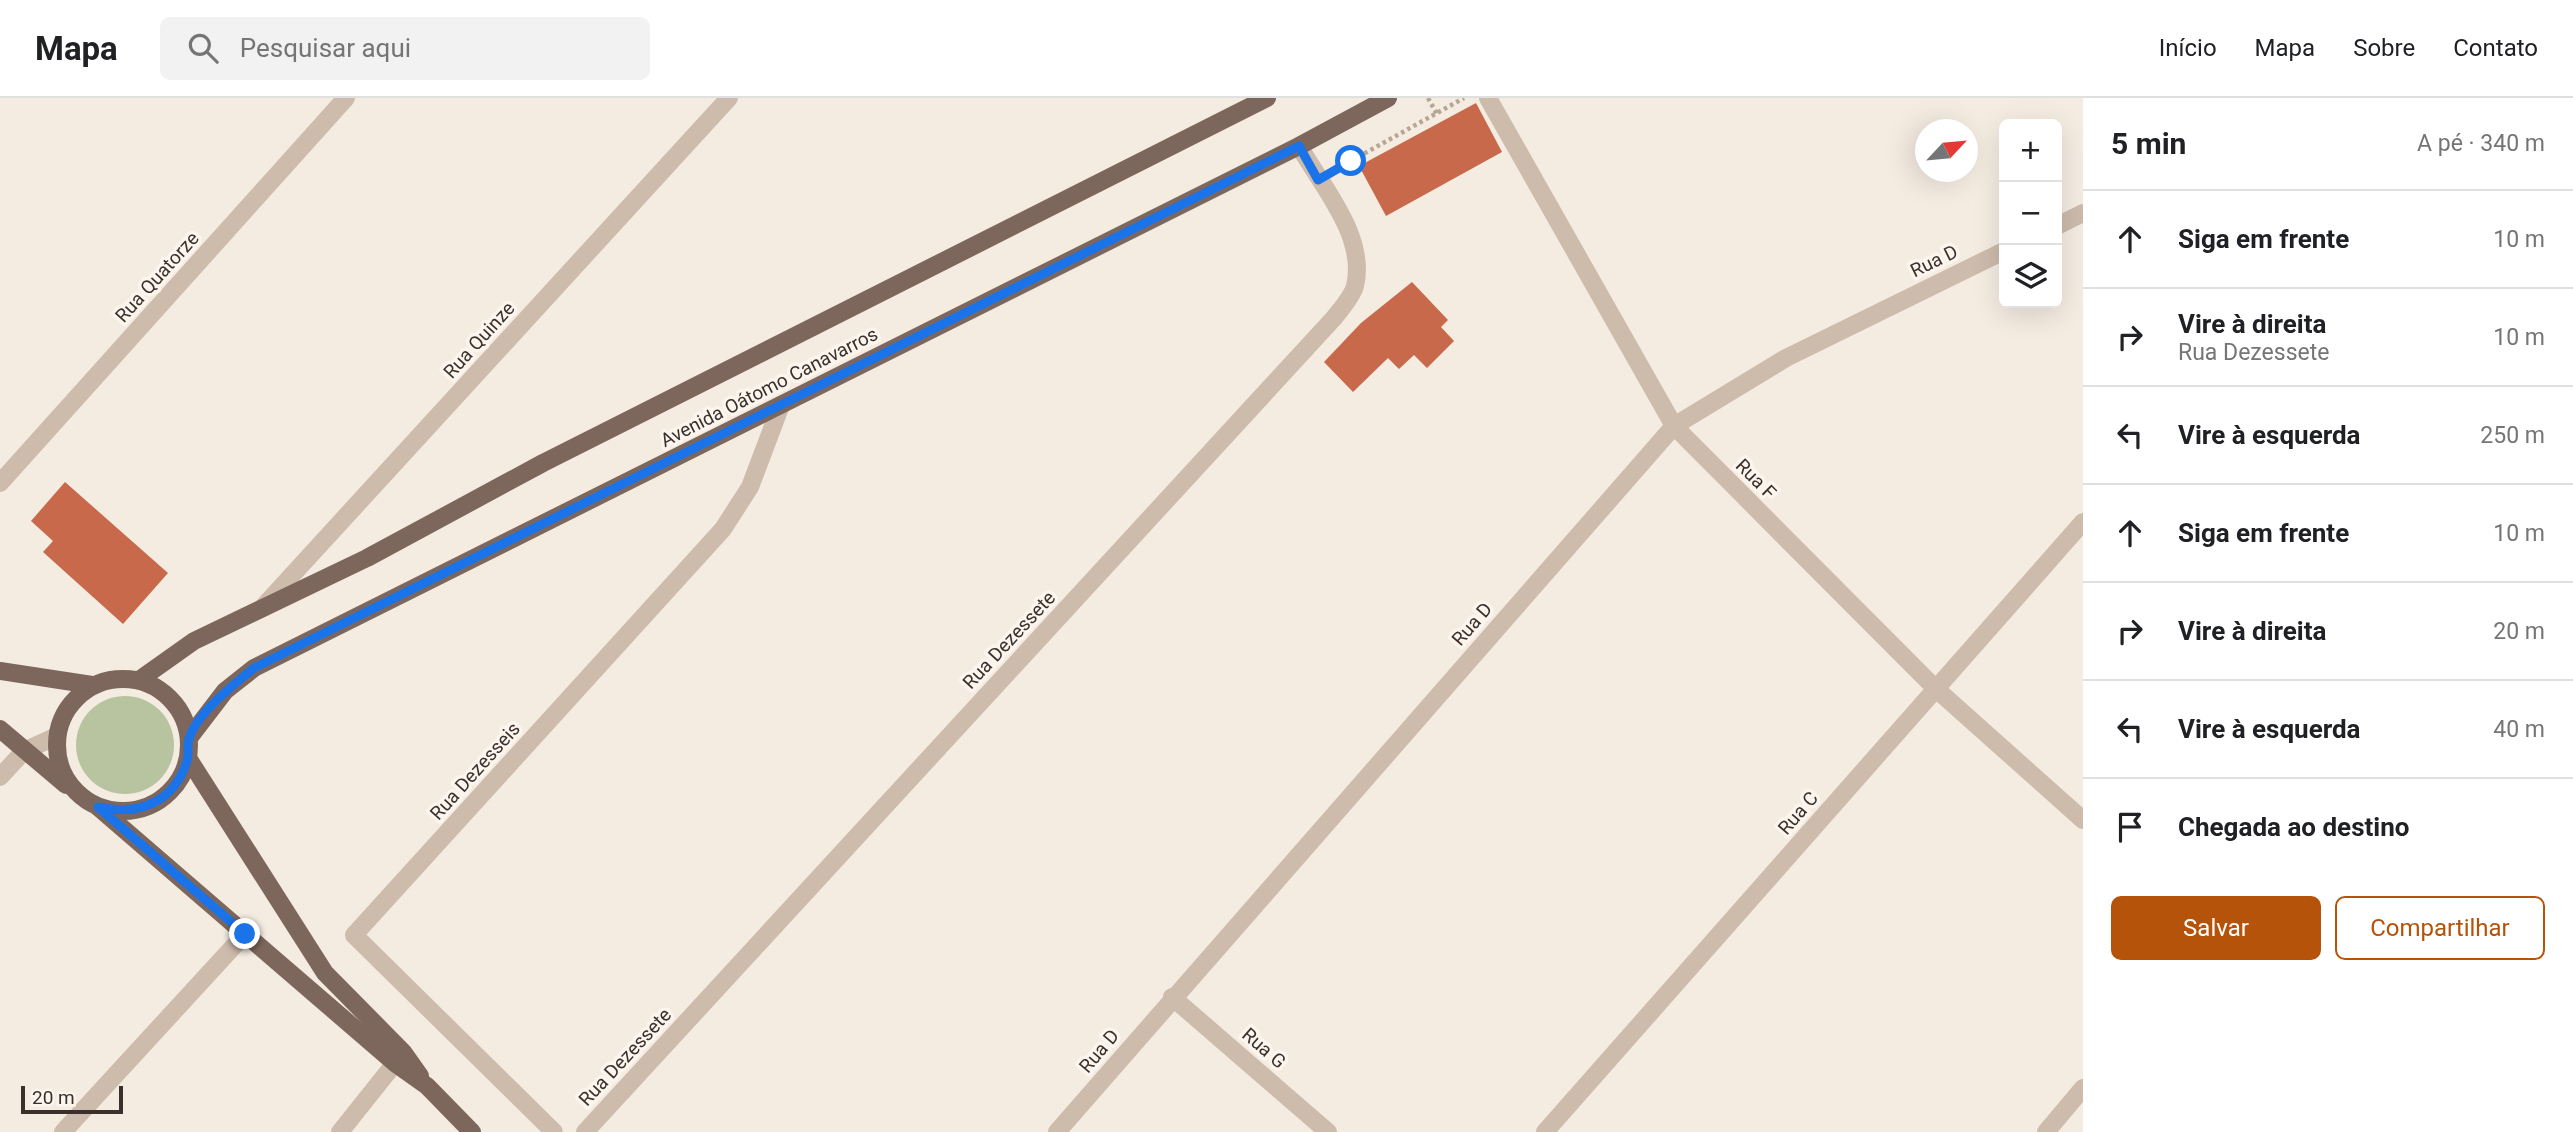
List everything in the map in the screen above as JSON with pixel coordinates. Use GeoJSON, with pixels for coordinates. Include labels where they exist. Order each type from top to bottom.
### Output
{"type":"FeatureCollection","features":[{"type":"Feature","properties":{"kind":"main road","name":"Avenida Oátomo Canavarros"},"geometry":{"type":"LineString","coordinates":[[189,738],[225,691],[254,668],[1299,146],[1388,98]]}},
{"type":"Feature","properties":{"kind":"main road","name":"Avenida Oátomo Canavarros"},"geometry":{"type":"LineString","coordinates":[[139,680],[194,641],[367,558],[544,463],[1259,100]]}},
{"type":"Feature","properties":{"kind":"main road"},"geometry":{"type":"LineString","coordinates":[[0,671],[92,685]]}},
{"type":"Feature","properties":{"kind":"main road"},"geometry":{"type":"LineString","coordinates":[[81,797],[61,770],[57,736],[61,720],[76,695],[107,680],[139,680],[158,688],[173,701],[184,719],[189,738],[188,758],[181,776],[170,792],[155,803],[137,810],[117,811],[98,807]]}},
{"type":"Feature","properties":{"kind":"main road"},"geometry":{"type":"LineString","coordinates":[[0,729],[81,797],[98,807],[245,934],[400,1058]]}},
{"type":"Feature","properties":{"kind":"main road"},"geometry":{"type":"LineString","coordinates":[[188,758],[325,973],[400,1058],[472,1132]]}},
{"type":"Feature","properties":{"kind":"street","name":"Rua Quatorze"},"geometry":{"type":"LineString","coordinates":[[0,483],[346,98]]}},
{"type":"Feature","properties":{"kind":"street","name":"Rua Quinze"},"geometry":{"type":"LineString","coordinates":[[259,611],[729,98]]}},
{"type":"Feature","properties":{"kind":"street","name":"Rua F"},"geometry":{"type":"LineString","coordinates":[[1488,98],[1674,426],[1935,688],[2083,820]]}},
{"type":"Feature","properties":{"kind":"street","name":"Rua Dezessete"},"geometry":{"type":"LineString","coordinates":[[585,1132],[1334,318],[1355,288],[1357,261],[1352,236],[1299,146]]}},
{"type":"Feature","properties":{"kind":"street"},"geometry":{"type":"LineString","coordinates":[[2062,224],[2083,213]]}},
{"type":"Feature","properties":{"kind":"street","name":"Rua D"},"geometry":{"type":"LineString","coordinates":[[1057,1132],[1172,997],[1674,426],[1786,358],[1999,253]]}},
{"type":"Feature","properties":{"kind":"street","name":"Rua Dezesseis"},"geometry":{"type":"LineString","coordinates":[[554,1132],[354,935],[723,529],[750,487],[781,405]]}},
{"type":"Feature","properties":{"kind":"street","name":"Rua C"},"geometry":{"type":"LineString","coordinates":[[1545,1132],[2083,522]]}},
{"type":"Feature","properties":{"kind":"street"},"geometry":{"type":"LineString","coordinates":[[0,777],[24,751],[57,736]]}},
{"type":"Feature","properties":{"kind":"street"},"geometry":{"type":"LineString","coordinates":[[63,1132],[245,934]]}},
{"type":"Feature","properties":{"kind":"street","name":"Rua G"},"geometry":{"type":"LineString","coordinates":[[1172,997],[1328,1132]]}},
{"type":"Feature","properties":{"kind":"street"},"geometry":{"type":"LineString","coordinates":[[340,1132],[400,1058]]}},
{"type":"Feature","properties":{"kind":"street"},"geometry":{"type":"LineString","coordinates":[[2046,1132],[2083,1088]]}},
{"type":"Feature","properties":{"kind":"path"},"geometry":{"type":"LineString","coordinates":[[1428,98],[1437,114]]}},
{"type":"Feature","properties":{"kind":"path"},"geometry":{"type":"LineString","coordinates":[[1318,180],[1465,98]]}},
{"type":"Feature","properties":{"kind":"green space"},"geometry":{"type":"Polygon","coordinates":[[[125,696],[144,699],[160,710],[171,726],[174,745],[171,764],[160,780],[144,791],[125,794],[106,791],[90,780],[79,764],[76,745],[79,726],[90,710],[106,699],[125,696]]]}},
{"type":"Feature","properties":{"kind":"building"},"geometry":{"type":"Polygon","coordinates":[[[1476,103],[1502,152],[1386,216],[1359,166],[1476,103]]]}},
{"type":"Feature","properties":{"kind":"building"},"geometry":{"type":"Polygon","coordinates":[[[1412,282],[1448,320],[1441,327],[1454,341],[1427,368],[1414,355],[1399,369],[1388,358],[1353,392],[1324,362],[1361,323],[1412,282]]]}},
{"type":"Feature","properties":{"kind":"building"},"geometry":{"type":"Polygon","coordinates":[[[65,482],[168,573],[123,624],[43,552],[53,541],[31,521],[65,482]]]}},
{"type":"Feature","properties":{"kind":"route"},"geometry":{"type":"LineString","coordinates":[[245,934],[98,807],[117,811],[137,810],[155,803],[170,792],[181,776],[188,758],[189,738],[225,691],[254,668],[1299,146],[1318,180],[1351,161]]}}]}
